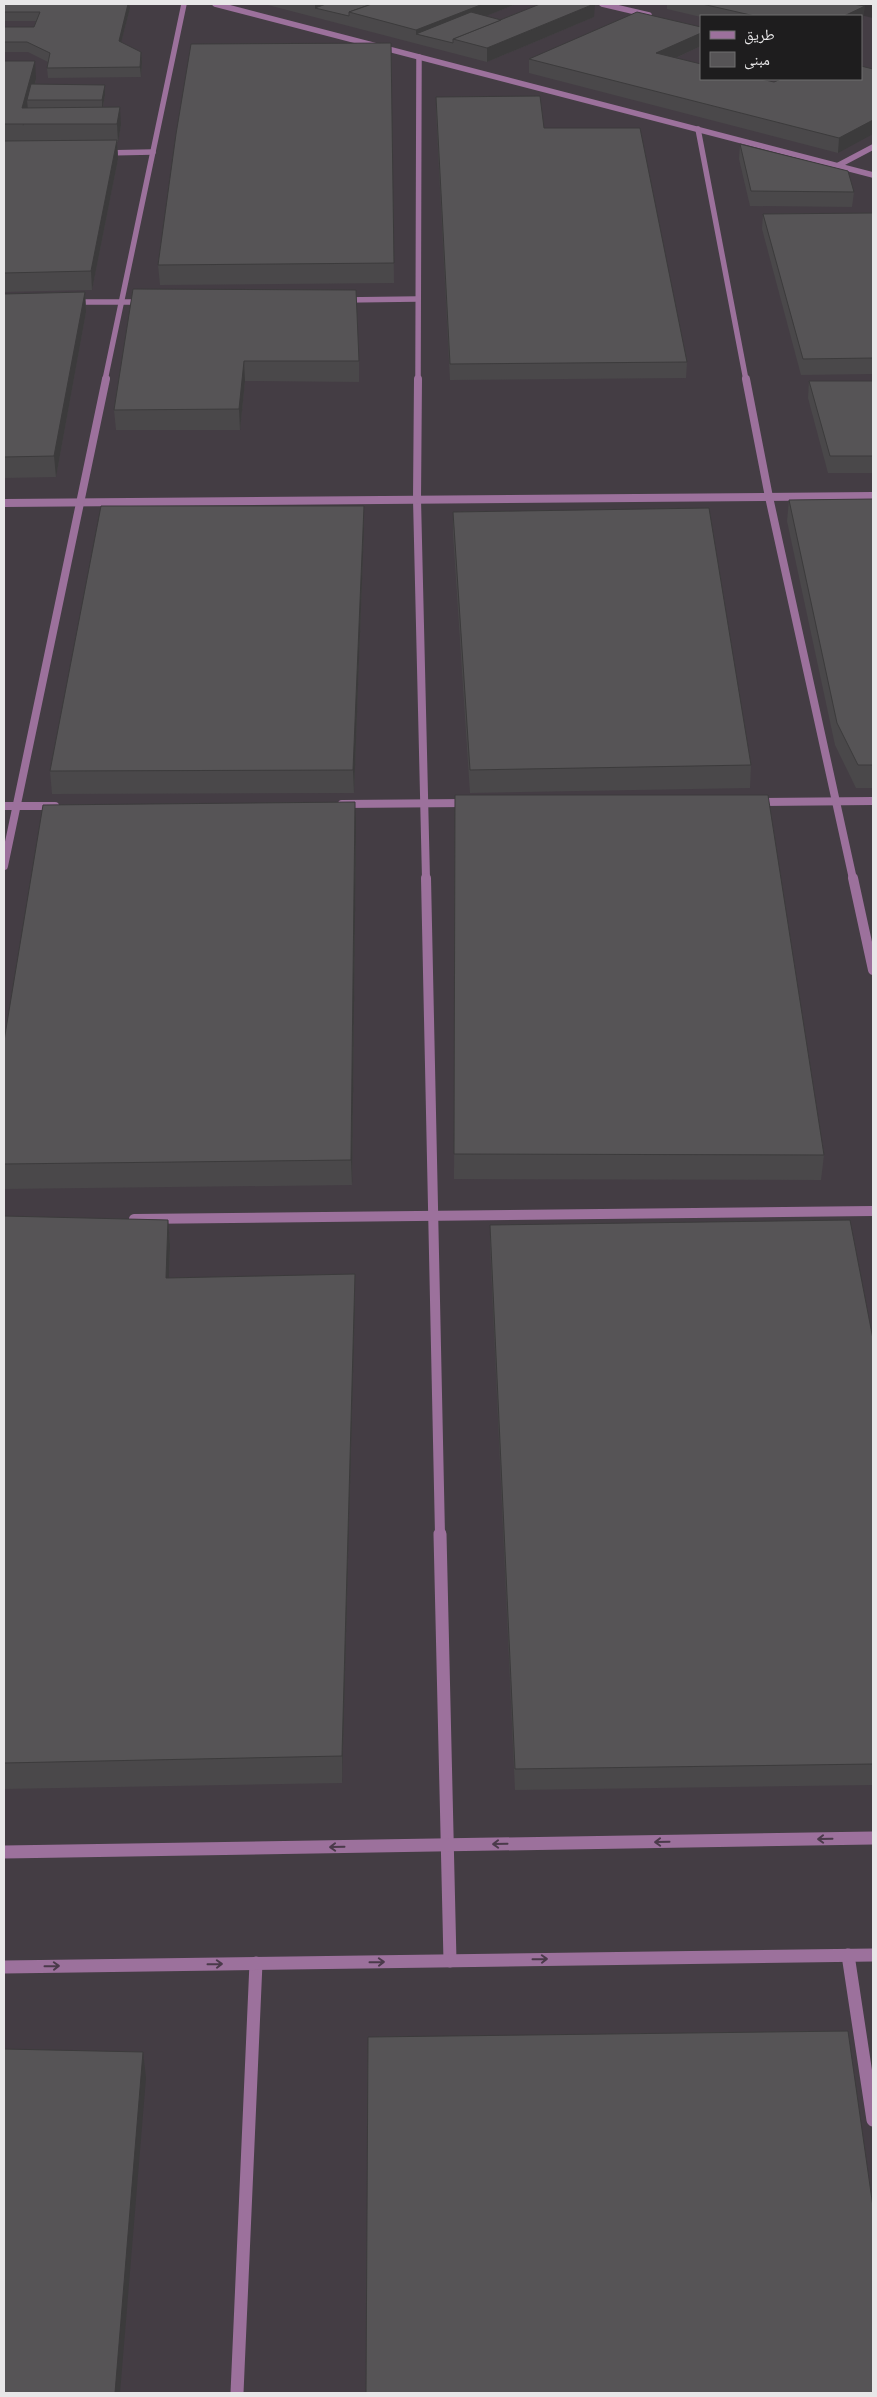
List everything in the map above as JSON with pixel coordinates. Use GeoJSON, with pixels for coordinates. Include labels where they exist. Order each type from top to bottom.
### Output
{"type":"FeatureCollection","features":[{"type":"Feature","properties":{"kind":"street"},"geometry":{"type":"LineString","coordinates":[[4,866],[184,4]]}},
{"type":"Feature","properties":{"kind":"street"},"geometry":{"type":"LineString","coordinates":[[215,4],[873,175]]}},
{"type":"Feature","properties":{"kind":"street"},"geometry":{"type":"LineString","coordinates":[[602,4],[656,17]]}},
{"type":"Feature","properties":{"kind":"street"},"geometry":{"type":"LineString","coordinates":[[419,57],[417,500],[450,1960]]}},
{"type":"Feature","properties":{"kind":"street"},"geometry":{"type":"LineString","coordinates":[[698,130],[769,497],[873,970]]}},
{"type":"Feature","properties":{"kind":"street"},"geometry":{"type":"LineString","coordinates":[[837,166],[873,147]]}},
{"type":"Feature","properties":{"kind":"street"},"geometry":{"type":"LineString","coordinates":[[93,153],[153,152]]}},
{"type":"Feature","properties":{"kind":"street"},"geometry":{"type":"LineString","coordinates":[[338,300],[417,299]]}},
{"type":"Feature","properties":{"kind":"street"},"geometry":{"type":"LineString","coordinates":[[63,302],[151,302]]}},
{"type":"Feature","properties":{"kind":"street"},"geometry":{"type":"LineString","coordinates":[[4,503],[873,496]]}},
{"type":"Feature","properties":{"kind":"street"},"geometry":{"type":"LineString","coordinates":[[748,802],[873,801]]}},
{"type":"Feature","properties":{"kind":"street"},"geometry":{"type":"LineString","coordinates":[[334,804],[473,803]]}},
{"type":"Feature","properties":{"kind":"street"},"geometry":{"type":"LineString","coordinates":[[4,806],[66,806]]}},
{"type":"Feature","properties":{"kind":"street"},"geometry":{"type":"LineString","coordinates":[[124,1220],[873,1211]]}},
{"type":"Feature","properties":{"kind":"street"},"geometry":{"type":"LineString","coordinates":[[4,1852],[873,1838]]}},
{"type":"Feature","properties":{"kind":"street"},"geometry":{"type":"LineString","coordinates":[[848,1955],[873,2120]]}},
{"type":"Feature","properties":{"kind":"street"},"geometry":{"type":"LineString","coordinates":[[4,1967],[873,1955]]}},
{"type":"Feature","properties":{"kind":"street"},"geometry":{"type":"LineString","coordinates":[[238,2393],[256,1963]]}},
{"type":"Feature","properties":{"kind":"shaded area"},"geometry":{"type":"Polygon","coordinates":[[[4,4],[813,4],[860,15],[700,15],[700,80],[862,80],[862,15],[873,18],[873,2393],[4,2393],[4,4]]]}},
{"type":"Feature","properties":{"kind":"building"},"geometry":{"type":"Polygon","coordinates":[[[4,4],[128,4],[119,41],[141,52],[140,67],[47,68],[50,53],[27,42],[4,42],[4,27],[34,27],[40,12],[4,12],[4,4]]]}},
{"type":"Feature","properties":{"kind":"building"},"geometry":{"type":"Polygon","coordinates":[[[326,4],[372,4],[349,12],[349,16],[315,8],[326,4]]]}},
{"type":"Feature","properties":{"kind":"building"},"geometry":{"type":"Polygon","coordinates":[[[372,4],[483,4],[416,30],[349,12],[372,4]]]}},
{"type":"Feature","properties":{"kind":"building"},"geometry":{"type":"Polygon","coordinates":[[[540,4],[594,4],[487,48],[453,39],[540,4]]]}},
{"type":"Feature","properties":{"kind":"building"},"geometry":{"type":"Polygon","coordinates":[[[702,4],[853,4],[865,6],[846,15],[751,15],[702,4]]]}},
{"type":"Feature","properties":{"kind":"building"},"geometry":{"type":"Polygon","coordinates":[[[471,12],[501,20],[453,39],[453,43],[416,34],[471,12]]]}},
{"type":"Feature","properties":{"kind":"building"},"geometry":{"type":"Polygon","coordinates":[[[637,12],[700,27],[700,33],[656,53],[700,64],[700,80],[765,80],[774,82],[779,80],[862,80],[862,66],[873,69],[873,120],[839,138],[529,59],[637,12]]]}},
{"type":"Feature","properties":{"kind":"building"},"geometry":{"type":"Polygon","coordinates":[[[391,43],[394,263],[158,265],[176,134],[191,44],[391,43]]]}},
{"type":"Feature","properties":{"kind":"building"},"geometry":{"type":"Polygon","coordinates":[[[4,61],[35,61],[22,108],[120,107],[117,124],[4,124],[4,61]]]}},
{"type":"Feature","properties":{"kind":"building"},"geometry":{"type":"Polygon","coordinates":[[[31,84],[105,85],[102,100],[27,100],[31,84]]]}},
{"type":"Feature","properties":{"kind":"building"},"geometry":{"type":"Polygon","coordinates":[[[540,96],[544,128],[640,128],[687,362],[450,364],[436,97],[540,96]]]}},
{"type":"Feature","properties":{"kind":"building"},"geometry":{"type":"Polygon","coordinates":[[[117,140],[91,271],[4,273],[4,141],[117,140]]]}},
{"type":"Feature","properties":{"kind":"building"},"geometry":{"type":"Polygon","coordinates":[[[740,144],[848,171],[854,192],[751,191],[740,144]]]}},
{"type":"Feature","properties":{"kind":"building"},"geometry":{"type":"Polygon","coordinates":[[[873,213],[873,358],[803,359],[763,214],[873,213]]]}},
{"type":"Feature","properties":{"kind":"building"},"geometry":{"type":"Polygon","coordinates":[[[133,289],[356,290],[359,361],[244,361],[239,409],[114,410],[133,289]]]}},
{"type":"Feature","properties":{"kind":"building"},"geometry":{"type":"Polygon","coordinates":[[[85,292],[54,456],[4,457],[4,294],[85,292]]]}},
{"type":"Feature","properties":{"kind":"building"},"geometry":{"type":"Polygon","coordinates":[[[809,381],[873,381],[873,456],[830,456],[809,381]]]}},
{"type":"Feature","properties":{"kind":"building"},"geometry":{"type":"Polygon","coordinates":[[[873,499],[873,765],[858,765],[837,723],[789,500],[873,499]]]}},
{"type":"Feature","properties":{"kind":"building"},"geometry":{"type":"Polygon","coordinates":[[[101,506],[364,506],[353,770],[50,771],[101,506]]]}},
{"type":"Feature","properties":{"kind":"building"},"geometry":{"type":"Polygon","coordinates":[[[709,508],[751,765],[470,770],[453,512],[709,508]]]}},
{"type":"Feature","properties":{"kind":"building"},"geometry":{"type":"Polygon","coordinates":[[[455,795],[768,795],[824,1155],[454,1154],[455,795]]]}},
{"type":"Feature","properties":{"kind":"building"},"geometry":{"type":"Polygon","coordinates":[[[355,802],[351,1160],[4,1164],[4,1041],[43,805],[355,802]]]}},
{"type":"Feature","properties":{"kind":"building"},"geometry":{"type":"Polygon","coordinates":[[[4,1216],[168,1220],[166,1278],[355,1274],[342,1756],[4,1763],[4,1216]]]}},
{"type":"Feature","properties":{"kind":"building"},"geometry":{"type":"Polygon","coordinates":[[[850,1220],[873,1339],[873,1764],[515,1769],[490,1225],[850,1220]]]}},
{"type":"Feature","properties":{"kind":"building"},"geometry":{"type":"Polygon","coordinates":[[[848,2031],[873,2207],[873,2393],[366,2393],[368,2037],[848,2031]]]}},
{"type":"Feature","properties":{"kind":"building"},"geometry":{"type":"Polygon","coordinates":[[[4,2049],[143,2052],[115,2393],[4,2393],[4,2049]]]}}]}
